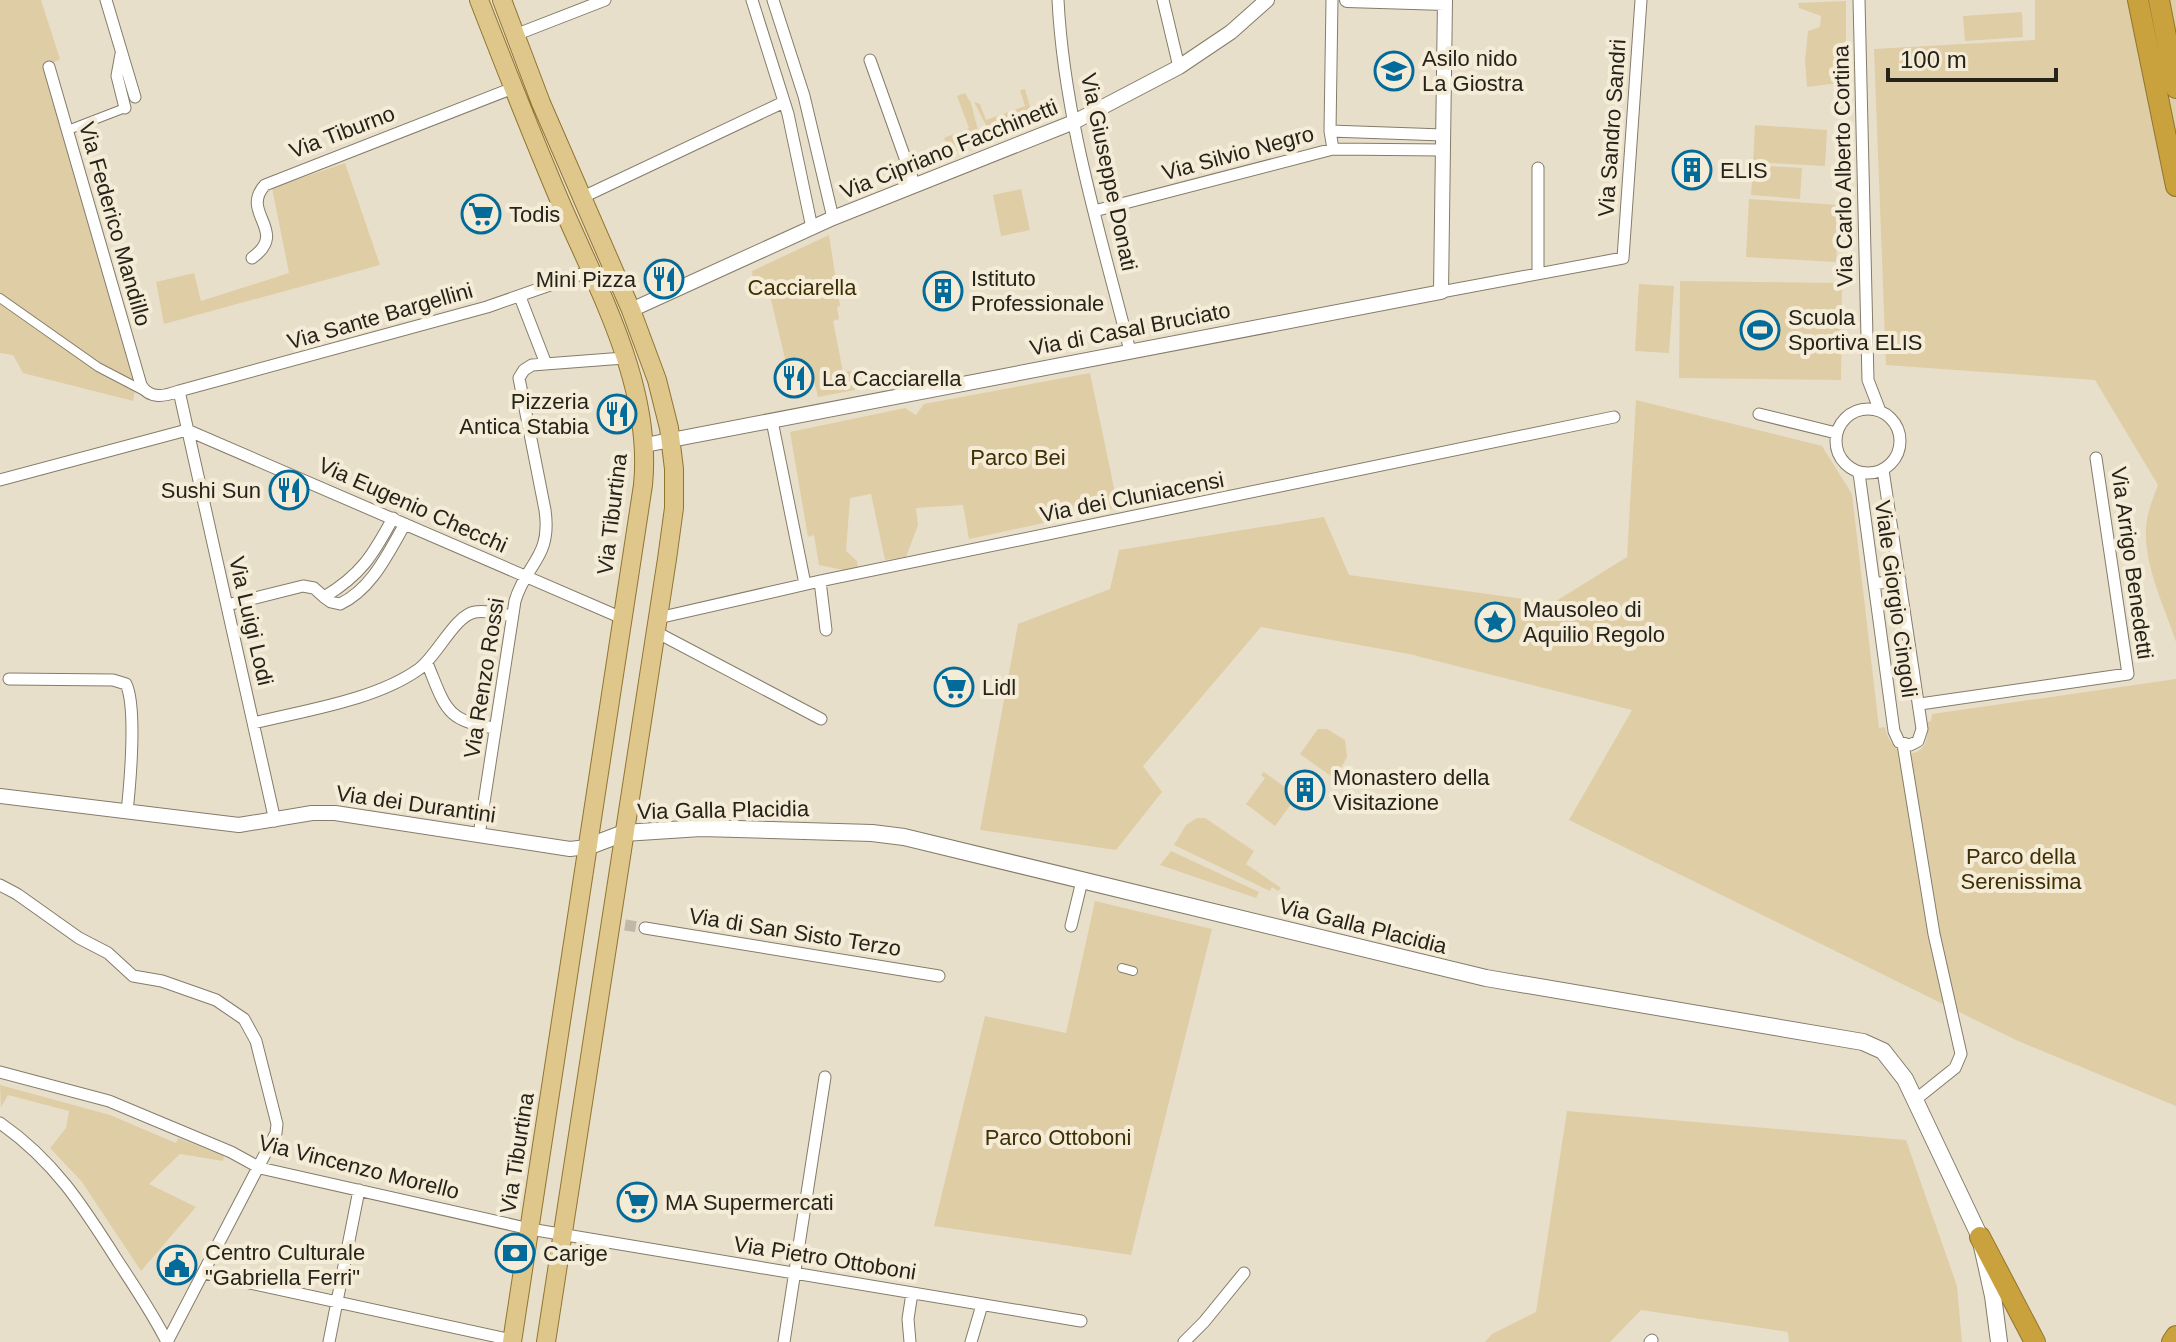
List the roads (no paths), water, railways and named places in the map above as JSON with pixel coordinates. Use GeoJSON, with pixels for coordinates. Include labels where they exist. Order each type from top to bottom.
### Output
{"type":"FeatureCollection","features":[{"type":"Feature","properties":{"kind":"highway"},"geometry":{"type":"LineString","coordinates":[[2138,0],[2176,186]]}},
{"type":"Feature","properties":{"kind":"highway"},"geometry":{"type":"LineString","coordinates":[[2159,0],[2176,88]]}},
{"type":"Feature","properties":{"kind":"highway"},"geometry":{"type":"LineString","coordinates":[[1980,1237],[2035,1342]]}},
{"type":"Feature","properties":{"kind":"highway"},"geometry":{"type":"LineString","coordinates":[[2172,1342],[2176,1336]]}},
{"type":"Feature","properties":{"kind":"main road","name":"Via Tiburtina"},"geometry":{"type":"LineString","coordinates":[[479,0],[624,358],[645,445],[643,485],[512,1341]]}},
{"type":"Feature","properties":{"kind":"main road"},"geometry":{"type":"LineString","coordinates":[[502,0],[541,103],[631,310],[657,380],[671,440],[674,508],[624,833],[616,924],[546,1342]]}},
{"type":"Feature","properties":{"kind":"main road","name":"Via Galla Placidia"},"geometry":{"type":"LineString","coordinates":[[624,833],[725,828],[872,833],[928,842],[1486,978],[1863,1042],[1889,1057],[1900,1071],[1980,1237],[1999,1342]]}},
{"type":"Feature","properties":{"kind":"main road"},"geometry":{"type":"LineString","coordinates":[[587,847],[624,833]]}},
{"type":"Feature","properties":{"kind":"street"},"geometry":{"type":"LineString","coordinates":[[106,0],[135,97]]}},
{"type":"Feature","properties":{"kind":"street"},"geometry":{"type":"LineString","coordinates":[[515,35],[605,0]]}},
{"type":"Feature","properties":{"kind":"street"},"geometry":{"type":"LineString","coordinates":[[752,0],[784,102],[812,228]]}},
{"type":"Feature","properties":{"kind":"street"},"geometry":{"type":"LineString","coordinates":[[773,0],[804,96],[833,218]]}},
{"type":"Feature","properties":{"kind":"street","name":"Via Giuseppe Donati"},"geometry":{"type":"LineString","coordinates":[[1058,0],[1059,29],[1074,122],[1130,351]]}},
{"type":"Feature","properties":{"kind":"street"},"geometry":{"type":"LineString","coordinates":[[1163,0],[1179,67]]}},
{"type":"Feature","properties":{"kind":"street","name":"Via Cipriano Facchinetti"},"geometry":{"type":"LineString","coordinates":[[631,310],[833,218],[1074,122],[1179,67],[1231,32],[1267,0]]}},
{"type":"Feature","properties":{"kind":"street"},"geometry":{"type":"LineString","coordinates":[[1332,0],[1330,131],[1333,149]]}},
{"type":"Feature","properties":{"kind":"street"},"geometry":{"type":"LineString","coordinates":[[1347,0],[1445,1],[1441,292]]}},
{"type":"Feature","properties":{"kind":"street","name":"Via Sandro Sandri"},"geometry":{"type":"LineString","coordinates":[[1623,258],[1641,0]]}},
{"type":"Feature","properties":{"kind":"street","name":"Via Carlo Alberto Cortina"},"geometry":{"type":"LineString","coordinates":[[1859,0],[1868,380],[1880,411],[1893,421],[1900,438],[1897,456],[1883,470]]}},
{"type":"Feature","properties":{"kind":"street"},"geometry":{"type":"LineString","coordinates":[[68,130],[125,108],[117,76],[122,52]]}},
{"type":"Feature","properties":{"kind":"street"},"geometry":{"type":"LineString","coordinates":[[870,60],[915,186]]}},
{"type":"Feature","properties":{"kind":"street","name":"Via Federico Mandillo"},"geometry":{"type":"LineString","coordinates":[[49,67],[145,391]]}},
{"type":"Feature","properties":{"kind":"street","name":"Via Tiburno"},"geometry":{"type":"LineString","coordinates":[[252,258],[268,239],[256,203],[265,185],[513,88]]}},
{"type":"Feature","properties":{"kind":"street"},"geometry":{"type":"LineString","coordinates":[[583,197],[784,102]]}},
{"type":"Feature","properties":{"kind":"street"},"geometry":{"type":"LineString","coordinates":[[523,111],[541,103]]}},
{"type":"Feature","properties":{"kind":"street","name":"Via Silvio Negro"},"geometry":{"type":"LineString","coordinates":[[1330,131],[1443,142]]}},
{"type":"Feature","properties":{"kind":"street","name":"Via Silvio Negro"},"geometry":{"type":"LineString","coordinates":[[1094,211],[1333,149],[1443,142]]}},
{"type":"Feature","properties":{"kind":"street"},"geometry":{"type":"LineString","coordinates":[[1538,168],[1538,273]]}},
{"type":"Feature","properties":{"kind":"street","name":"Via di Casal Bruciato"},"geometry":{"type":"LineString","coordinates":[[645,445],[1623,258]]}},
{"type":"Feature","properties":{"kind":"street","name":"Via Sante Bargellini"},"geometry":{"type":"LineString","coordinates":[[145,391],[160,396],[330,352],[520,297],[590,271]]}},
{"type":"Feature","properties":{"kind":"street"},"geometry":{"type":"LineString","coordinates":[[520,297],[546,364],[624,358]]}},
{"type":"Feature","properties":{"kind":"street"},"geometry":{"type":"LineString","coordinates":[[0,298],[98,367],[145,391]]}},
{"type":"Feature","properties":{"kind":"street","name":"Via Renzo Rossi"},"geometry":{"type":"LineString","coordinates":[[479,835],[516,596],[541,554],[546,519],[519,378],[532,365],[546,364]]}},
{"type":"Feature","properties":{"kind":"street"},"geometry":{"type":"LineString","coordinates":[[633,386],[657,380]]}},
{"type":"Feature","properties":{"kind":"street","name":"Via Carlo Alberto Cortina"},"geometry":{"type":"LineString","coordinates":[[1836,433],[1840,424],[1857,410],[1868,380]]}},
{"type":"Feature","properties":{"kind":"street","name":"Via Luigi Lodi"},"geometry":{"type":"LineString","coordinates":[[179,391],[275,821]]}},
{"type":"Feature","properties":{"kind":"street"},"geometry":{"type":"LineString","coordinates":[[1857,410],[1880,411]]}},
{"type":"Feature","properties":{"kind":"street"},"geometry":{"type":"LineString","coordinates":[[1759,414],[1836,433],[1837,453],[1850,469],[1859,473],[1883,470],[1920,704],[1920,736],[1915,743],[1903,744],[1937,946],[1961,1050],[1955,1068],[1915,1100]]}},
{"type":"Feature","properties":{"kind":"street","name":"Via dei Cluniacensi"},"geometry":{"type":"LineString","coordinates":[[657,625],[805,584],[1614,417]]}},
{"type":"Feature","properties":{"kind":"street"},"geometry":{"type":"LineString","coordinates":[[772,421],[805,584]]}},
{"type":"Feature","properties":{"kind":"street"},"geometry":{"type":"LineString","coordinates":[[0,480],[187,430]]}},
{"type":"Feature","properties":{"kind":"street","name":"Via Eugenio Checchi"},"geometry":{"type":"LineString","coordinates":[[187,430],[622,618]]}},
{"type":"Feature","properties":{"kind":"street","name":"Via Arrigo Benedetti"},"geometry":{"type":"LineString","coordinates":[[1920,704],[2128,674],[2096,458]]}},
{"type":"Feature","properties":{"kind":"street","name":"Viale Giorgio Cingoli"},"geometry":{"type":"LineString","coordinates":[[1859,473],[1894,731],[1896,739],[1903,744]]}},
{"type":"Feature","properties":{"kind":"street"},"geometry":{"type":"LineString","coordinates":[[324,597],[362,569],[393,518]]}},
{"type":"Feature","properties":{"kind":"street"},"geometry":{"type":"LineString","coordinates":[[227,605],[303,586],[314,588],[331,602],[340,604],[361,589],[380,566],[405,524]]}},
{"type":"Feature","properties":{"kind":"street"},"geometry":{"type":"LineString","coordinates":[[1874,584],[1900,580]]}},
{"type":"Feature","properties":{"kind":"street"},"geometry":{"type":"LineString","coordinates":[[820,581],[826,630]]}},
{"type":"Feature","properties":{"kind":"street"},"geometry":{"type":"LineString","coordinates":[[254,723],[368,693],[403,679],[427,663],[460,620],[469,614],[481,612],[512,616]]}},
{"type":"Feature","properties":{"kind":"street"},"geometry":{"type":"LineString","coordinates":[[657,625],[821,719]]}},
{"type":"Feature","properties":{"kind":"street"},"geometry":{"type":"LineString","coordinates":[[427,663],[442,699],[456,717],[470,724],[495,728]]}},
{"type":"Feature","properties":{"kind":"street"},"geometry":{"type":"LineString","coordinates":[[9,679],[113,680],[126,684],[131,758],[127,812]]}},
{"type":"Feature","properties":{"kind":"street","name":"Via dei Durantini"},"geometry":{"type":"LineString","coordinates":[[0,796],[239,825],[335,813],[573,849],[587,847]]}},
{"type":"Feature","properties":{"kind":"street"},"geometry":{"type":"LineString","coordinates":[[1071,926],[1082,881]]}},
{"type":"Feature","properties":{"kind":"street"},"geometry":{"type":"LineString","coordinates":[[0,885],[79,938],[108,953],[133,976],[162,981],[216,1000],[244,1019],[256,1041],[277,1124],[274,1139],[167,1342]]}},
{"type":"Feature","properties":{"kind":"street","name":"Via di San Sisto Terzo"},"geometry":{"type":"LineString","coordinates":[[645,928],[939,976]]}},
{"type":"Feature","properties":{"kind":"street"},"geometry":{"type":"LineString","coordinates":[[1122,968],[1133,971]]}},
{"type":"Feature","properties":{"kind":"street","name":"Via Vincenzo Morello"},"geometry":{"type":"LineString","coordinates":[[0,1072],[109,1101],[231,1152],[260,1168],[530,1229]]}},
{"type":"Feature","properties":{"kind":"street"},"geometry":{"type":"LineString","coordinates":[[784,1342],[825,1077]]}},
{"type":"Feature","properties":{"kind":"street"},"geometry":{"type":"LineString","coordinates":[[0,1123],[38,1155],[76,1196],[141,1295],[167,1342]]}},
{"type":"Feature","properties":{"kind":"street"},"geometry":{"type":"LineString","coordinates":[[329,1342],[359,1190]]}},
{"type":"Feature","properties":{"kind":"street","name":"Via Tiburtina"},"geometry":{"type":"LineString","coordinates":[[530,1229],[562,1235]]}},
{"type":"Feature","properties":{"kind":"street","name":"Via Pietro Ottoboni"},"geometry":{"type":"LineString","coordinates":[[562,1235],[1081,1321]]}},
{"type":"Feature","properties":{"kind":"street"},"geometry":{"type":"LineString","coordinates":[[204,1273],[512,1341]]}},
{"type":"Feature","properties":{"kind":"street"},"geometry":{"type":"LineString","coordinates":[[1184,1342],[1244,1273]]}},
{"type":"Feature","properties":{"kind":"street"},"geometry":{"type":"LineString","coordinates":[[910,1342],[908,1319],[912,1293]]}},
{"type":"Feature","properties":{"kind":"street"},"geometry":{"type":"LineString","coordinates":[[971,1342],[982,1305]]}},
{"type":"Feature","properties":{"kind":"tunnel"},"geometry":{"type":"LineString","coordinates":[[625,925],[645,928]]}},
{"type":"Feature","properties":{"kind":"place","name":"Asilo nido La Giostra"},"geometry":{"type":"Point","coordinates":[1394,71]}},
{"type":"Feature","properties":{"kind":"place","name":"ELIS"},"geometry":{"type":"Point","coordinates":[1692,170]}},
{"type":"Feature","properties":{"kind":"place","name":"Todis"},"geometry":{"type":"Point","coordinates":[481,214]}},
{"type":"Feature","properties":{"kind":"place","name":"Mini Pizza"},"geometry":{"type":"Point","coordinates":[664,279]}},
{"type":"Feature","properties":{"kind":"place","name":"Istituto Professionale"},"geometry":{"type":"Point","coordinates":[943,291]}},
{"type":"Feature","properties":{"kind":"place","name":"Scuola Sportiva ELIS"},"geometry":{"type":"Point","coordinates":[1760,330]}},
{"type":"Feature","properties":{"kind":"place","name":"La Cacciarella"},"geometry":{"type":"Point","coordinates":[794,378]}},
{"type":"Feature","properties":{"kind":"place","name":"Pizzeria Antica Stabia"},"geometry":{"type":"Point","coordinates":[617,414]}},
{"type":"Feature","properties":{"kind":"place","name":"Sushi Sun"},"geometry":{"type":"Point","coordinates":[289,490]}},
{"type":"Feature","properties":{"kind":"place","name":"Mausoleo di Aquilio Regolo"},"geometry":{"type":"Point","coordinates":[1495,622]}},
{"type":"Feature","properties":{"kind":"place","name":"Lidl"},"geometry":{"type":"Point","coordinates":[954,687]}},
{"type":"Feature","properties":{"kind":"place","name":"Monastero della Visitazione"},"geometry":{"type":"Point","coordinates":[1305,790]}},
{"type":"Feature","properties":{"kind":"place","name":"MA Supermercati"},"geometry":{"type":"Point","coordinates":[637,1202]}},
{"type":"Feature","properties":{"kind":"place","name":"Carige"},"geometry":{"type":"Point","coordinates":[515,1253]}},
{"type":"Feature","properties":{"kind":"place","name":"Centro Culturale \"Gabriella Ferri\""},"geometry":{"type":"Point","coordinates":[177,1265]}},
{"type":"Feature","properties":{"kind":"park label","name":"Cacciarella"},"geometry":{"type":"Point","coordinates":[802,287]}},
{"type":"Feature","properties":{"kind":"park label","name":"Parco Bei"},"geometry":{"type":"Point","coordinates":[1018,457]}},
{"type":"Feature","properties":{"kind":"park label","name":"Parco della Serenissima"},"geometry":{"type":"Point","coordinates":[2021,868]}},
{"type":"Feature","properties":{"kind":"park label","name":"Parco Ottoboni"},"geometry":{"type":"Point","coordinates":[1058,1137]}}]}
